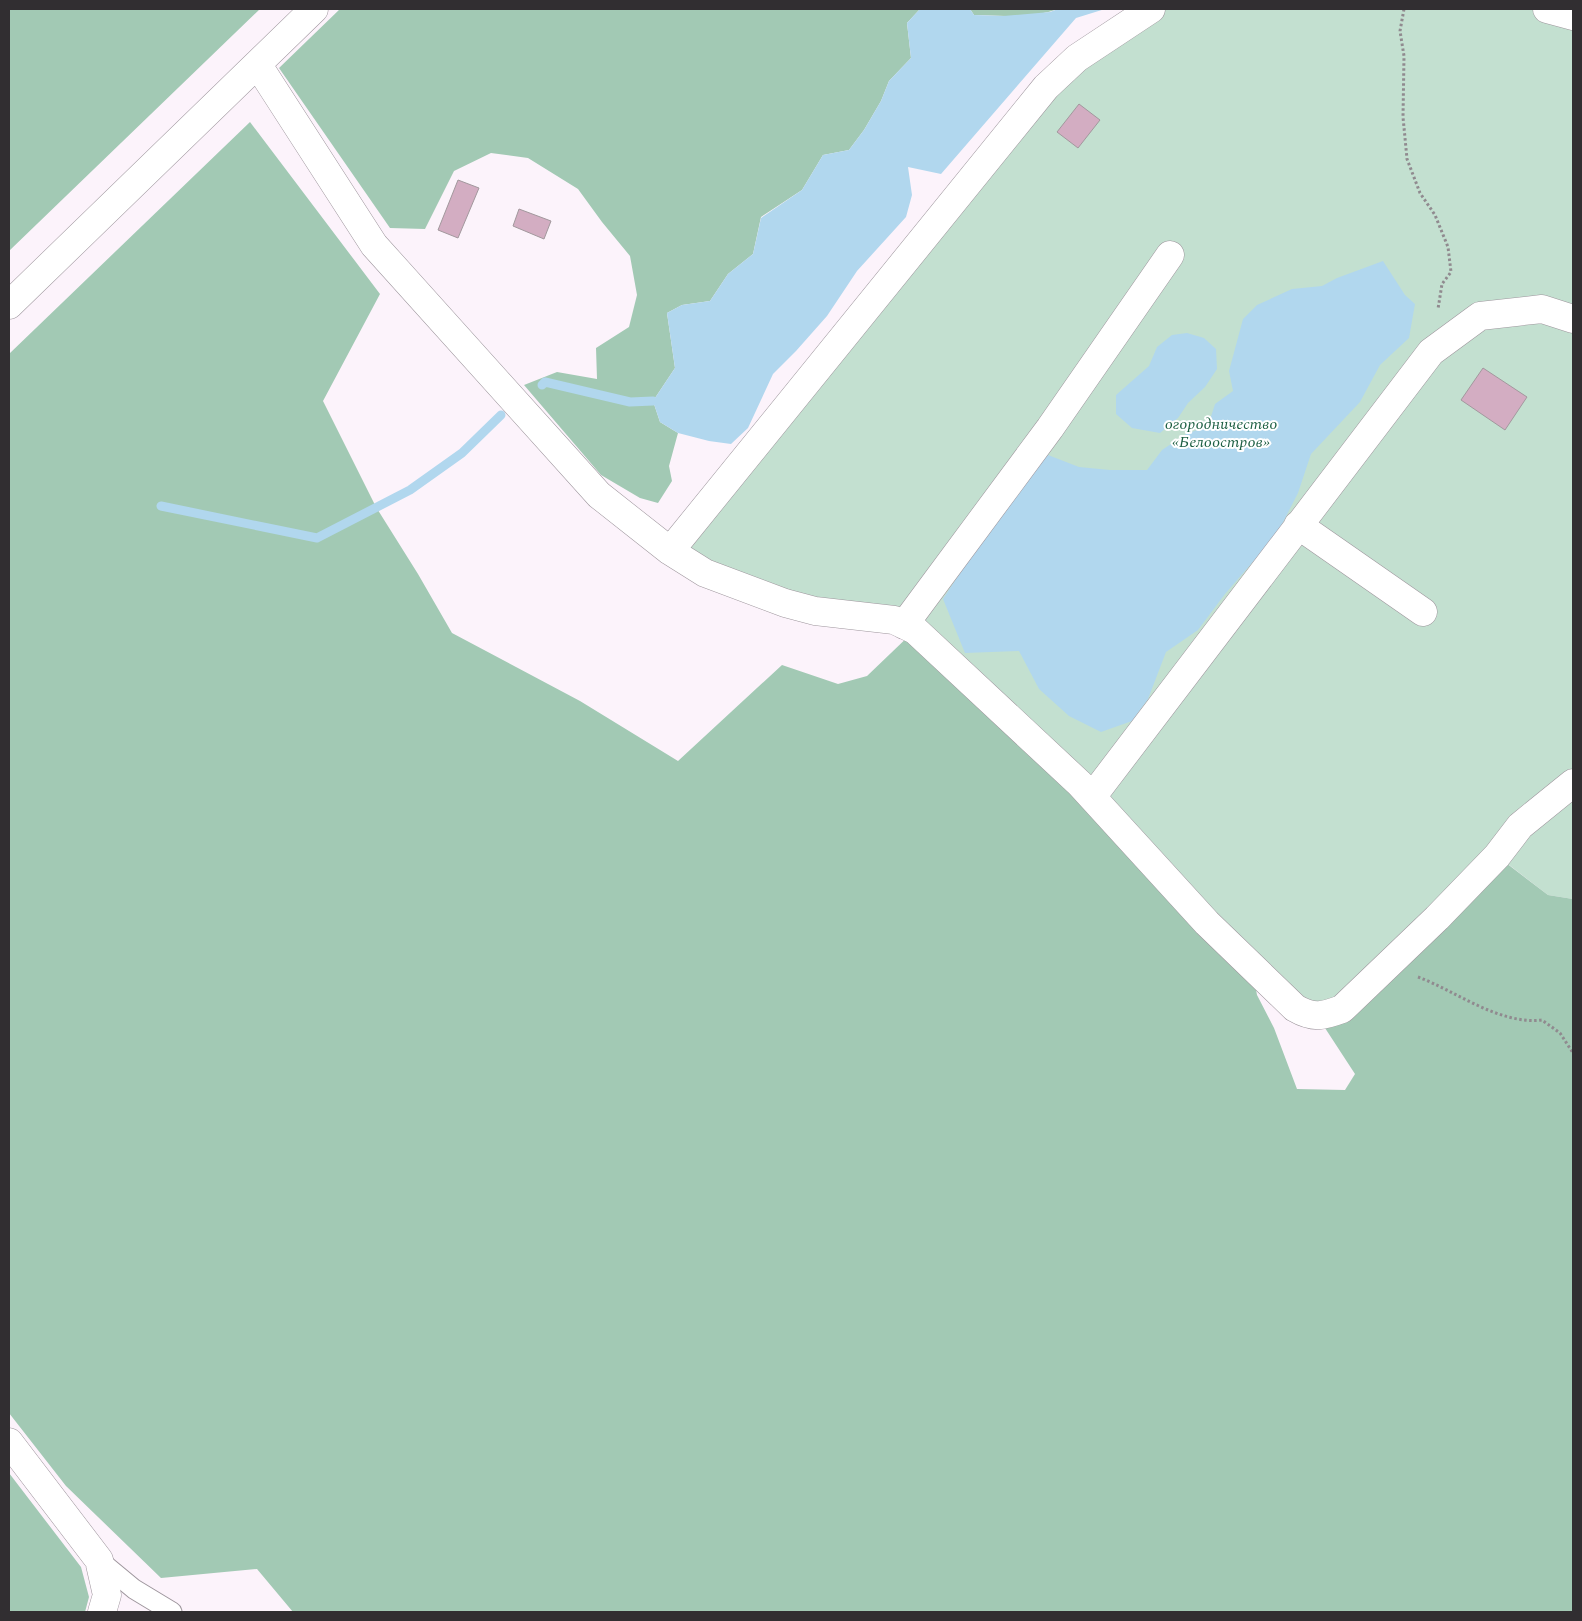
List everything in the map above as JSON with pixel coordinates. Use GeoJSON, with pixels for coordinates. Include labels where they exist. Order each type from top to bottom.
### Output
{"type":"FeatureCollection","features":[{"type":"Feature","properties":{"kind":"street"},"geometry":{"type":"LineString","coordinates":[[9,305],[314,9]]}},
{"type":"Feature","properties":{"kind":"street"},"geometry":{"type":"LineString","coordinates":[[670,551],[1046,87],[1077,58],[1151,9]]}},
{"type":"Feature","properties":{"kind":"street"},"geometry":{"type":"LineString","coordinates":[[1546,9],[1573,16]]}},
{"type":"Feature","properties":{"kind":"street"},"geometry":{"type":"LineString","coordinates":[[258,64],[374,245],[599,495],[670,551],[705,573],[784,603],[815,611],[894,620],[918,632],[1092,797],[1208,923],[1295,1008],[1308,1015],[1325,1016],[1342,1009],[1491,863],[1520,826],[1573,783]]}},
{"type":"Feature","properties":{"kind":"street"},"geometry":{"type":"LineString","coordinates":[[904,625],[1050,428],[1170,255]]}},
{"type":"Feature","properties":{"kind":"street"},"geometry":{"type":"LineString","coordinates":[[1092,797],[1431,352],[1480,316],[1542,309],[1573,319]]}},
{"type":"Feature","properties":{"kind":"street"},"geometry":{"type":"LineString","coordinates":[[1298,525],[1423,612]]}},
{"type":"Feature","properties":{"kind":"street"},"geometry":{"type":"LineString","coordinates":[[9,1442],[99,1560],[107,1595],[102,1612]]}},
{"type":"Feature","properties":{"kind":"lane"},"geometry":{"type":"LineString","coordinates":[[99,1560],[134,1589],[172,1612]]}},
{"type":"Feature","properties":{"kind":"path"},"geometry":{"type":"LineString","coordinates":[[1404,9],[1400,31],[1404,56],[1403,117],[1408,159],[1420,193],[1435,215],[1448,246],[1451,272],[1442,284],[1436,320],[1444,343]]}},
{"type":"Feature","properties":{"kind":"path"},"geometry":{"type":"LineString","coordinates":[[1386,967],[1420,977],[1494,1013],[1530,1021],[1542,1020],[1560,1033],[1573,1053]]}},
{"type":"Feature","properties":{"kind":"green space"},"geometry":{"type":"Polygon","coordinates":[[[9,9],[260,9],[9,251],[9,9]]]}},
{"type":"Feature","properties":{"kind":"green space"},"geometry":{"type":"Polygon","coordinates":[[[340,9],[920,9],[907,23],[911,58],[889,81],[881,101],[864,130],[849,150],[823,155],[802,190],[761,217],[753,254],[728,274],[710,301],[682,305],[667,313],[675,368],[653,401],[660,422],[678,433],[669,466],[672,481],[658,503],[640,498],[601,475],[524,385],[557,372],[597,379],[596,348],[629,327],[637,295],[630,256],[578,189],[528,158],[491,153],[454,171],[425,229],[390,228],[279,68],[340,9]]]}},
{"type":"Feature","properties":{"kind":"green space"},"geometry":{"type":"Polygon","coordinates":[[[970,9],[1058,9],[1038,14],[1006,16],[974,15],[970,9]]]}},
{"type":"Feature","properties":{"kind":"green space","name":"огородничество «Белоостров»"},"geometry":{"type":"Polygon","coordinates":[[[1149,9],[1550,9],[1573,15],[1573,899],[1548,895],[1504,861],[1342,1009],[1308,1015],[915,630],[815,611],[672,549],[1046,87],[1149,9]]]}},
{"type":"Feature","properties":{"kind":"green space"},"geometry":{"type":"Polygon","coordinates":[[[250,122],[380,294],[323,401],[376,507],[452,633],[580,701],[678,761],[782,665],[838,684],[867,676],[915,630],[1254,979],[1257,995],[1274,1028],[1297,1089],[1345,1090],[1355,1074],[1325,1028],[1497,856],[1548,895],[1573,899],[1573,1612],[293,1612],[257,1569],[161,1578],[66,1486],[9,1413],[9,354],[250,122]]]}},
{"type":"Feature","properties":{"kind":"green space"},"geometry":{"type":"Polygon","coordinates":[[[9,1473],[81,1567],[89,1597],[85,1612],[9,1612],[9,1473]]]}},
{"type":"Feature","properties":{"kind":"water"},"geometry":{"type":"Polygon","coordinates":[[[920,9],[970,9],[974,15],[1003,16],[1050,12],[1058,9],[1105,9],[1076,18],[941,174],[908,167],[912,195],[906,217],[857,271],[827,316],[773,374],[748,428],[731,444],[709,441],[678,433],[660,422],[653,401],[675,368],[667,313],[682,305],[710,301],[728,274],[753,254],[761,218],[802,190],[823,155],[849,150],[864,130],[881,101],[889,81],[911,58],[907,23],[920,9]]]}},
{"type":"Feature","properties":{"kind":"water"},"geometry":{"type":"Polygon","coordinates":[[[1383,261],[1405,295],[1415,304],[1409,338],[1380,365],[1360,402],[1311,454],[1298,493],[1277,534],[1225,594],[1198,630],[1166,652],[1148,699],[1132,721],[1101,732],[1069,716],[1039,689],[1019,651],[965,653],[943,599],[1005,504],[1048,455],[1079,467],[1110,470],[1147,470],[1162,450],[1186,434],[1208,426],[1215,404],[1233,391],[1229,371],[1243,319],[1257,305],[1292,289],[1322,286],[1337,278],[1383,261]]]}},
{"type":"Feature","properties":{"kind":"water"},"geometry":{"type":"Polygon","coordinates":[[[1187,333],[1204,338],[1216,349],[1217,369],[1205,387],[1188,403],[1178,418],[1160,433],[1132,428],[1116,414],[1116,395],[1149,366],[1157,347],[1172,335],[1187,333]]]}},
{"type":"Feature","properties":{"kind":"building"},"geometry":{"type":"Polygon","coordinates":[[[1079,104],[1100,120],[1078,148],[1057,132],[1079,104]]]}},
{"type":"Feature","properties":{"kind":"building"},"geometry":{"type":"Polygon","coordinates":[[[458,180],[479,188],[458,238],[438,230],[458,180]]]}},
{"type":"Feature","properties":{"kind":"building"},"geometry":{"type":"Polygon","coordinates":[[[519,209],[551,221],[544,239],[513,226],[519,209]]]}},
{"type":"Feature","properties":{"kind":"building"},"geometry":{"type":"Polygon","coordinates":[[[1483,368],[1527,397],[1505,430],[1461,400],[1483,368]]]}},
{"type":"Feature","properties":{"kind":"waterway"},"geometry":{"type":"LineString","coordinates":[[542,385],[545,382],[630,402],[653,401]]}},
{"type":"Feature","properties":{"kind":"waterway"},"geometry":{"type":"LineString","coordinates":[[161,506],[317,538],[410,490],[462,453],[501,415]]}}]}
